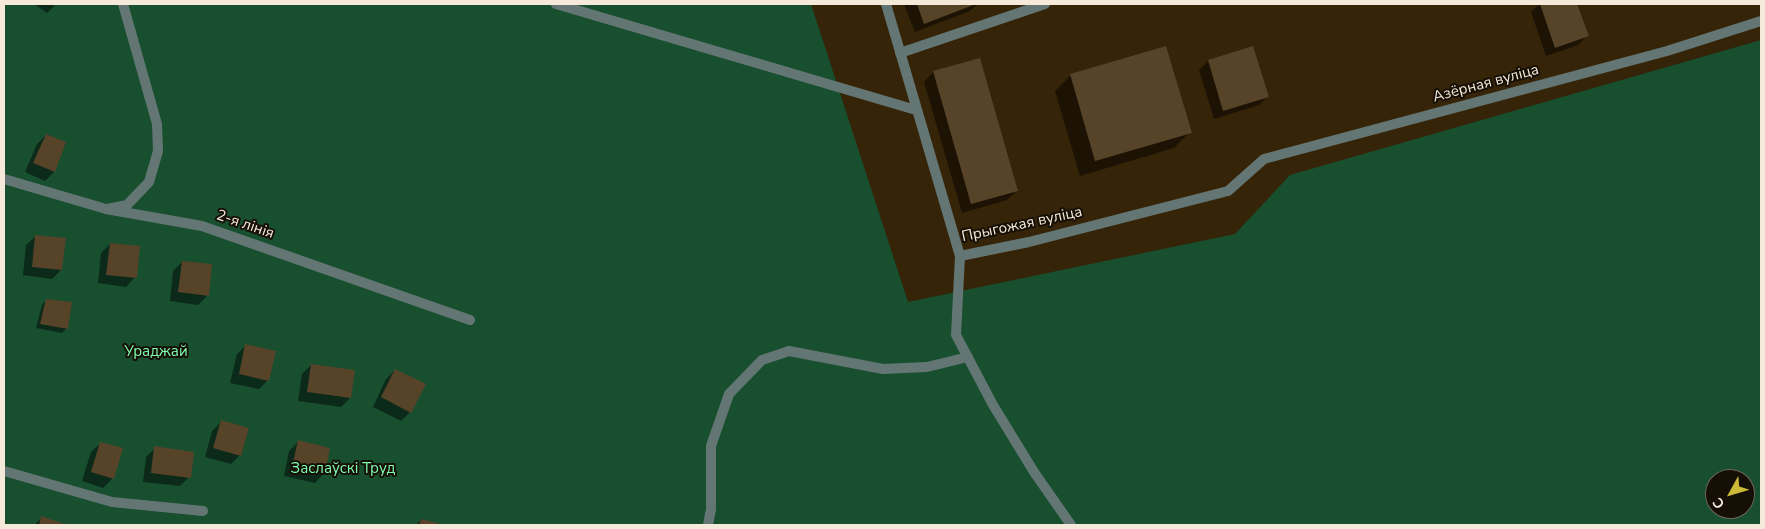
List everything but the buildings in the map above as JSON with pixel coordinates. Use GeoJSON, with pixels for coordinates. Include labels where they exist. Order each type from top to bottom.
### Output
{"type":"FeatureCollection","features":[{"type":"Feature","properties":{"kind":"street"},"geometry":{"type":"LineString","coordinates":[[106,209],[127,205],[148,182],[158,150],[157,124],[123,4]]}},
{"type":"Feature","properties":{"kind":"street"},"geometry":{"type":"LineString","coordinates":[[556,4],[916,110]]}},
{"type":"Feature","properties":{"kind":"street","name":"Прыгожая вуліца"},"geometry":{"type":"LineString","coordinates":[[886,4],[960,256],[1029,242],[1228,191]]}},
{"type":"Feature","properties":{"kind":"street"},"geometry":{"type":"LineString","coordinates":[[900,53],[1045,4]]}},
{"type":"Feature","properties":{"kind":"street","name":"Азёрная вуліца"},"geometry":{"type":"LineString","coordinates":[[1228,191],[1264,159],[1667,51],[1761,21]]}},
{"type":"Feature","properties":{"kind":"street","name":"2-я лінія"},"geometry":{"type":"LineString","coordinates":[[4,179],[106,209],[202,226],[470,320]]}},
{"type":"Feature","properties":{"kind":"street"},"geometry":{"type":"LineString","coordinates":[[960,256],[956,335],[993,405],[1071,525]]}},
{"type":"Feature","properties":{"kind":"street"},"geometry":{"type":"LineString","coordinates":[[708,525],[711,446],[729,394],[762,360],[789,351],[883,369],[927,367],[968,358]]}},
{"type":"Feature","properties":{"kind":"street"},"geometry":{"type":"LineString","coordinates":[[4,471],[112,502],[203,511]]}},
{"type":"Feature","properties":{"kind":"green space"},"geometry":{"type":"Polygon","coordinates":[[[4,4],[811,4],[908,302],[1235,234],[1290,175],[1761,40],[1761,525],[4,525],[4,4]]]}},
{"type":"Feature","properties":{"kind":"park label","name":"Ураджай"},"geometry":{"type":"Point","coordinates":[156,352]}},
{"type":"Feature","properties":{"kind":"park label","name":"Заслаўскі Труд"},"geometry":{"type":"Point","coordinates":[343,469]}}]}
